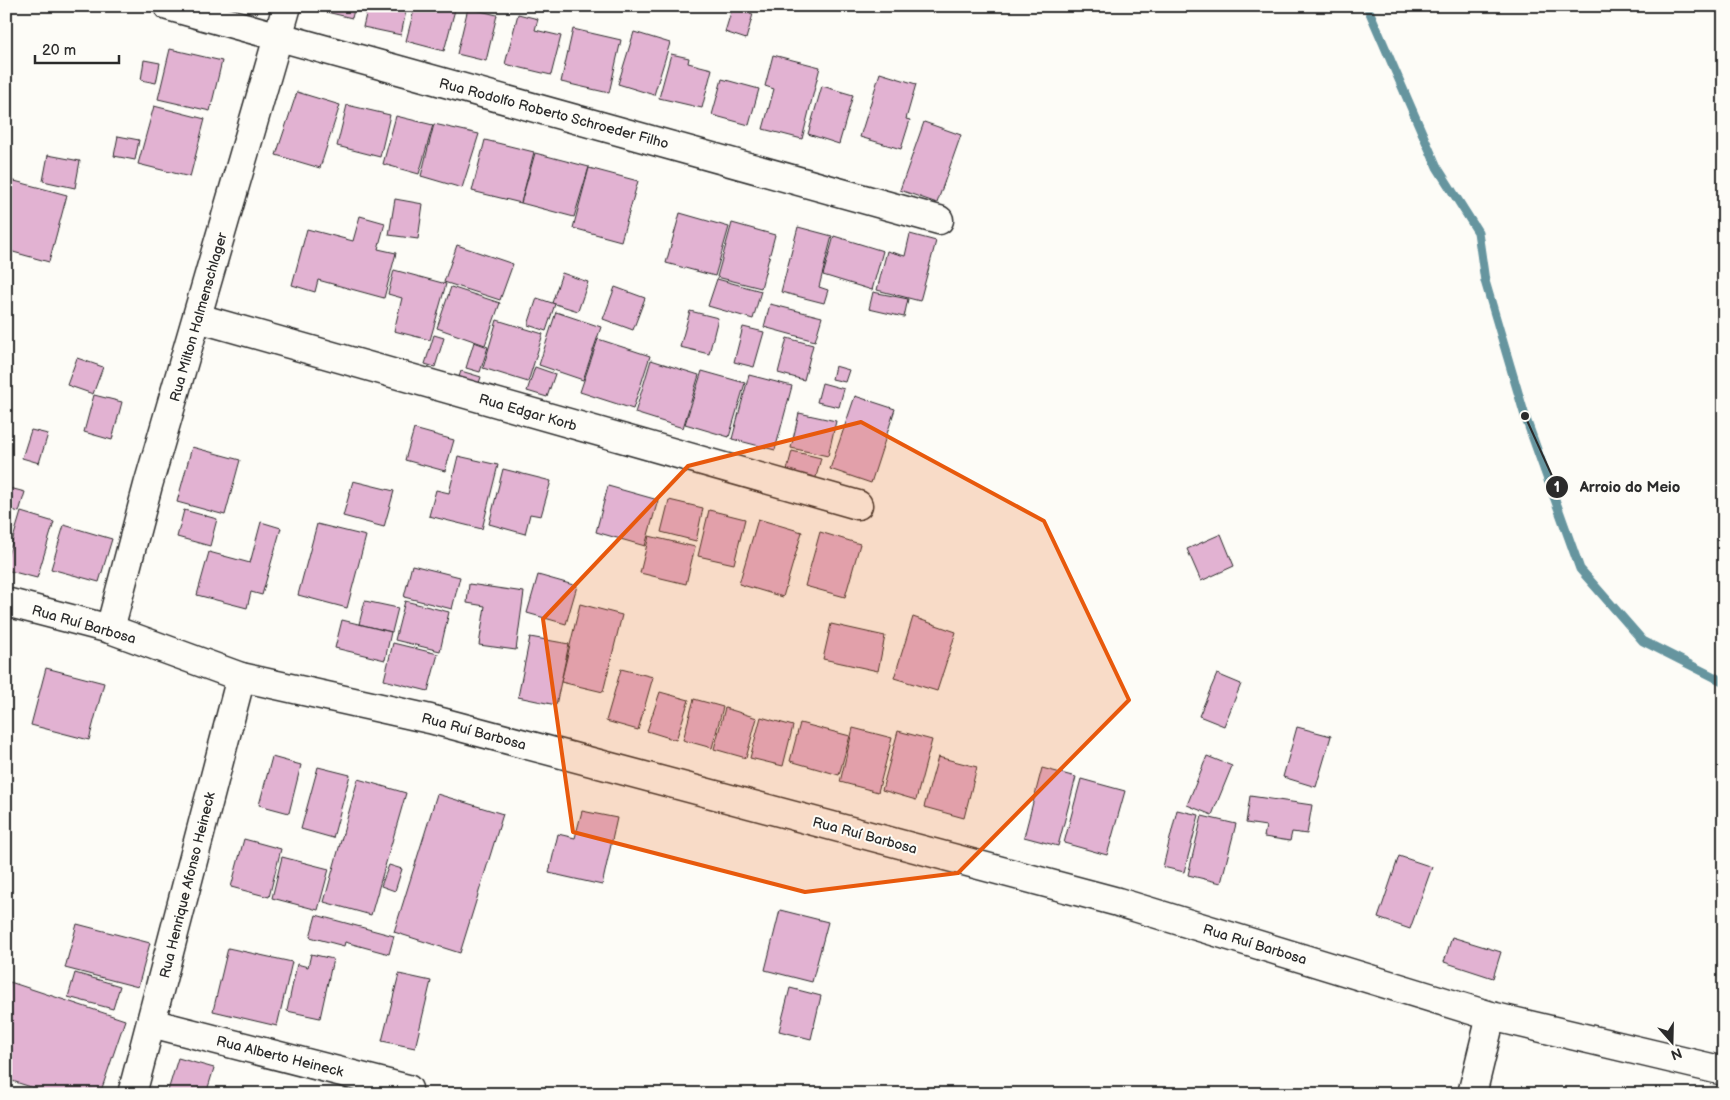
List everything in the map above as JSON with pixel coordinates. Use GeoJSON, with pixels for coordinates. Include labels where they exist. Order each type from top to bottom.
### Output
{"type":"FeatureCollection","features":[{"type":"Feature","properties":{"kind":"street","name":"Rua Rodolfo Roberto Schroeder Filho"},"geometry":{"type":"LineString","coordinates":[[168,6],[939,220]]}},
{"type":"Feature","properties":{"kind":"street","name":"Rua Milton Halmenschlager"},"geometry":{"type":"LineString","coordinates":[[110,629],[148,485],[287,6]]}},
{"type":"Feature","properties":{"kind":"street","name":"Rua Edgar Korb"},"geometry":{"type":"LineString","coordinates":[[198,318],[858,505]]}},
{"type":"Feature","properties":{"kind":"street","name":"Rua Ruí Barbosa"},"geometry":{"type":"LineString","coordinates":[[6,602],[110,629],[241,677],[430,719],[1118,902],[1491,1016],[1724,1071]]}},
{"type":"Feature","properties":{"kind":"street","name":"Rua Henrique Afonso Heineck"},"geometry":{"type":"LineString","coordinates":[[132,1094],[241,677]]}},
{"type":"Feature","properties":{"kind":"street"},"geometry":{"type":"LineString","coordinates":[[1472,1094],[1491,1016]]}},
{"type":"Feature","properties":{"kind":"street","name":"Rua Alberto Heineck"},"geometry":{"type":"LineString","coordinates":[[151,1023],[408,1089]]}},
{"type":"Feature","properties":{"kind":"highlighted area"},"geometry":{"type":"Polygon","coordinates":[[[861,422],[1044,521],[1129,700],[958,873],[805,892],[573,832],[543,619],[688,466],[861,422]]]}},
{"type":"Feature","properties":{"kind":"building"},"geometry":{"type":"Polygon","coordinates":[[[319,6],[355,6],[352,18],[318,10],[319,6]]]}},
{"type":"Feature","properties":{"kind":"building"},"geometry":{"type":"Polygon","coordinates":[[[368,6],[407,6],[401,35],[363,27],[368,6]]]}},
{"type":"Feature","properties":{"kind":"building"},"geometry":{"type":"Polygon","coordinates":[[[415,6],[456,6],[444,51],[406,41],[415,6]]]}},
{"type":"Feature","properties":{"kind":"building"},"geometry":{"type":"Polygon","coordinates":[[[468,8],[497,15],[486,61],[457,54],[468,8]]]}},
{"type":"Feature","properties":{"kind":"building"},"geometry":{"type":"Polygon","coordinates":[[[732,9],[753,14],[746,39],[725,32],[732,9]]]}},
{"type":"Feature","properties":{"kind":"building"},"geometry":{"type":"Polygon","coordinates":[[[518,14],[538,19],[535,30],[561,36],[551,75],[505,64],[518,14]]]}},
{"type":"Feature","properties":{"kind":"building"},"geometry":{"type":"Polygon","coordinates":[[[573,29],[621,40],[609,93],[561,82],[573,29]]]}},
{"type":"Feature","properties":{"kind":"building"},"geometry":{"type":"Polygon","coordinates":[[[634,32],[670,43],[654,95],[618,84],[634,32]]]}},
{"type":"Feature","properties":{"kind":"building"},"geometry":{"type":"Polygon","coordinates":[[[170,49],[222,61],[210,111],[158,99],[170,49]]]}},
{"type":"Feature","properties":{"kind":"building"},"geometry":{"type":"Polygon","coordinates":[[[671,54],[689,58],[688,63],[712,69],[702,108],[659,98],[671,54]]]}},
{"type":"Feature","properties":{"kind":"building"},"geometry":{"type":"Polygon","coordinates":[[[773,55],[820,67],[802,139],[763,129],[774,89],[765,86],[773,55]]]}},
{"type":"Feature","properties":{"kind":"building"},"geometry":{"type":"Polygon","coordinates":[[[144,60],[160,63],[156,83],[141,80],[144,60]]]}},
{"type":"Feature","properties":{"kind":"building"},"geometry":{"type":"Polygon","coordinates":[[[880,73],[916,84],[906,119],[910,120],[901,149],[860,137],[880,73]]]}},
{"type":"Feature","properties":{"kind":"building"},"geometry":{"type":"Polygon","coordinates":[[[722,79],[759,89],[749,125],[712,115],[722,79]]]}},
{"type":"Feature","properties":{"kind":"building"},"geometry":{"type":"Polygon","coordinates":[[[822,86],[853,95],[839,144],[808,134],[822,86]]]}},
{"type":"Feature","properties":{"kind":"building"},"geometry":{"type":"Polygon","coordinates":[[[297,92],[340,105],[320,168],[276,155],[297,92]]]}},
{"type":"Feature","properties":{"kind":"building"},"geometry":{"type":"Polygon","coordinates":[[[347,105],[390,115],[380,157],[337,146],[347,105]]]}},
{"type":"Feature","properties":{"kind":"building"},"geometry":{"type":"Polygon","coordinates":[[[154,106],[205,119],[190,177],[138,164],[154,106]]]}},
{"type":"Feature","properties":{"kind":"building"},"geometry":{"type":"Polygon","coordinates":[[[396,116],[433,125],[419,174],[383,164],[396,116]]]}},
{"type":"Feature","properties":{"kind":"building"},"geometry":{"type":"Polygon","coordinates":[[[924,122],[961,135],[937,203],[900,190],[924,122]]]}},
{"type":"Feature","properties":{"kind":"building"},"geometry":{"type":"Polygon","coordinates":[[[434,124],[479,134],[462,188],[421,176],[434,124]]]}},
{"type":"Feature","properties":{"kind":"building"},"geometry":{"type":"Polygon","coordinates":[[[118,136],[139,140],[135,160],[114,156],[118,136]]]}},
{"type":"Feature","properties":{"kind":"building"},"geometry":{"type":"Polygon","coordinates":[[[485,140],[534,152],[521,203],[472,191],[485,140]]]}},
{"type":"Feature","properties":{"kind":"building"},"geometry":{"type":"Polygon","coordinates":[[[535,153],[589,167],[574,217],[521,203],[535,153]]]}},
{"type":"Feature","properties":{"kind":"building"},"geometry":{"type":"Polygon","coordinates":[[[48,155],[80,161],[75,188],[43,181],[48,155]]]}},
{"type":"Feature","properties":{"kind":"building"},"geometry":{"type":"Polygon","coordinates":[[[589,168],[638,181],[621,241],[573,228],[589,168]]]}},
{"type":"Feature","properties":{"kind":"building"},"geometry":{"type":"Polygon","coordinates":[[[7,179],[67,195],[49,262],[6,250],[7,179]]]}},
{"type":"Feature","properties":{"kind":"building"},"geometry":{"type":"Polygon","coordinates":[[[395,199],[423,204],[418,239],[389,235],[395,199]]]}},
{"type":"Feature","properties":{"kind":"building"},"geometry":{"type":"Polygon","coordinates":[[[680,213],[729,227],[715,276],[666,263],[680,213]]]}},
{"type":"Feature","properties":{"kind":"building"},"geometry":{"type":"Polygon","coordinates":[[[360,216],[385,223],[378,249],[396,253],[384,298],[318,280],[315,292],[292,285],[307,229],[353,241],[360,216]]]}},
{"type":"Feature","properties":{"kind":"building"},"geometry":{"type":"Polygon","coordinates":[[[732,223],[775,235],[761,288],[717,277],[732,223]]]}},
{"type":"Feature","properties":{"kind":"building"},"geometry":{"type":"Polygon","coordinates":[[[798,227],[832,236],[819,287],[828,290],[824,303],[781,292],[798,227]]]}},
{"type":"Feature","properties":{"kind":"building"},"geometry":{"type":"Polygon","coordinates":[[[910,234],[936,241],[920,301],[877,290],[887,251],[905,256],[910,234]]]}},
{"type":"Feature","properties":{"kind":"building"},"geometry":{"type":"Polygon","coordinates":[[[834,236],[883,251],[872,290],[823,275],[834,236]]]}},
{"type":"Feature","properties":{"kind":"building"},"geometry":{"type":"Polygon","coordinates":[[[457,245],[513,264],[500,300],[444,282],[457,245]]]}},
{"type":"Feature","properties":{"kind":"building"},"geometry":{"type":"Polygon","coordinates":[[[394,270],[446,284],[430,340],[394,331],[402,298],[388,294],[394,270]]]}},
{"type":"Feature","properties":{"kind":"building"},"geometry":{"type":"Polygon","coordinates":[[[562,273],[588,282],[578,311],[552,303],[562,273]]]}},
{"type":"Feature","properties":{"kind":"building"},"geometry":{"type":"Polygon","coordinates":[[[717,279],[761,291],[753,319],[708,306],[717,279]]]}},
{"type":"Feature","properties":{"kind":"building"},"geometry":{"type":"Polygon","coordinates":[[[451,287],[500,303],[485,345],[437,328],[451,287]]]}},
{"type":"Feature","properties":{"kind":"building"},"geometry":{"type":"Polygon","coordinates":[[[615,287],[645,298],[633,330],[603,319],[615,287]]]}},
{"type":"Feature","properties":{"kind":"building"},"geometry":{"type":"Polygon","coordinates":[[[873,292],[908,299],[904,317],[869,309],[873,292]]]}},
{"type":"Feature","properties":{"kind":"building"},"geometry":{"type":"Polygon","coordinates":[[[537,298],[555,304],[546,331],[528,325],[537,298]]]}},
{"type":"Feature","properties":{"kind":"building"},"geometry":{"type":"Polygon","coordinates":[[[770,304],[822,317],[815,341],[764,327],[770,304]]]}},
{"type":"Feature","properties":{"kind":"building"},"geometry":{"type":"Polygon","coordinates":[[[690,311],[718,318],[709,354],[680,347],[690,311]]]}},
{"type":"Feature","properties":{"kind":"building"},"geometry":{"type":"Polygon","coordinates":[[[556,312],[601,327],[583,380],[539,365],[556,312]]]}},
{"type":"Feature","properties":{"kind":"building"},"geometry":{"type":"Polygon","coordinates":[[[497,320],[543,334],[528,382],[483,368],[497,320]]]}},
{"type":"Feature","properties":{"kind":"building"},"geometry":{"type":"Polygon","coordinates":[[[743,327],[764,332],[754,367],[734,362],[743,327]]]}},
{"type":"Feature","properties":{"kind":"building"},"geometry":{"type":"Polygon","coordinates":[[[434,335],[444,338],[435,367],[425,364],[434,335]]]}},
{"type":"Feature","properties":{"kind":"building"},"geometry":{"type":"Polygon","coordinates":[[[787,338],[813,345],[804,380],[778,373],[787,338]]]}},
{"type":"Feature","properties":{"kind":"building"},"geometry":{"type":"Polygon","coordinates":[[[598,339],[650,356],[633,409],[580,392],[598,339]]]}},
{"type":"Feature","properties":{"kind":"building"},"geometry":{"type":"Polygon","coordinates":[[[474,342],[488,347],[480,372],[466,368],[474,342]]]}},
{"type":"Feature","properties":{"kind":"building"},"geometry":{"type":"Polygon","coordinates":[[[77,358],[103,367],[93,394],[67,385],[77,358]]]}},
{"type":"Feature","properties":{"kind":"building"},"geometry":{"type":"Polygon","coordinates":[[[651,360],[699,375],[683,428],[635,413],[651,360]]]}},
{"type":"Feature","properties":{"kind":"building"},"geometry":{"type":"Polygon","coordinates":[[[835,366],[849,370],[845,382],[832,379],[835,366]]]}},
{"type":"Feature","properties":{"kind":"building"},"geometry":{"type":"Polygon","coordinates":[[[535,367],[555,374],[547,397],[527,391],[535,367]]]}},
{"type":"Feature","properties":{"kind":"building"},"geometry":{"type":"Polygon","coordinates":[[[461,371],[481,377],[478,386],[458,380],[461,371]]]}},
{"type":"Feature","properties":{"kind":"building"},"geometry":{"type":"Polygon","coordinates":[[[702,371],[745,383],[729,437],[685,424],[702,371]]]}},
{"type":"Feature","properties":{"kind":"building"},"geometry":{"type":"Polygon","coordinates":[[[749,375],[792,386],[775,450],[732,439],[749,375]]]}},
{"type":"Feature","properties":{"kind":"building"},"geometry":{"type":"Polygon","coordinates":[[[822,383],[844,389],[839,407],[817,402],[822,383]]]}},
{"type":"Feature","properties":{"kind":"building"},"geometry":{"type":"Polygon","coordinates":[[[94,395],[122,402],[112,440],[84,432],[94,395]]]}},
{"type":"Feature","properties":{"kind":"building"},"geometry":{"type":"Polygon","coordinates":[[[855,396],[895,409],[871,483],[830,469],[855,396]]]}},
{"type":"Feature","properties":{"kind":"building"},"geometry":{"type":"Polygon","coordinates":[[[799,413],[836,421],[828,456],[791,448],[799,413]]]}},
{"type":"Feature","properties":{"kind":"building"},"geometry":{"type":"Polygon","coordinates":[[[414,429],[454,440],[445,471],[405,460],[414,429]]]}},
{"type":"Feature","properties":{"kind":"building"},"geometry":{"type":"Polygon","coordinates":[[[31,430],[48,434],[39,463],[22,458],[31,430]]]}},
{"type":"Feature","properties":{"kind":"building"},"geometry":{"type":"Polygon","coordinates":[[[192,447],[240,460],[225,515],[177,502],[192,447]]]}},
{"type":"Feature","properties":{"kind":"building"},"geometry":{"type":"Polygon","coordinates":[[[792,451],[821,458],[815,481],[786,474],[792,451]]]}},
{"type":"Feature","properties":{"kind":"building"},"geometry":{"type":"Polygon","coordinates":[[[458,456],[498,465],[482,529],[429,516],[436,490],[449,493],[458,456]]]}},
{"type":"Feature","properties":{"kind":"building"},"geometry":{"type":"Polygon","coordinates":[[[503,469],[551,481],[541,516],[530,514],[525,534],[489,524],[503,469]]]}},
{"type":"Feature","properties":{"kind":"building"},"geometry":{"type":"Polygon","coordinates":[[[353,481],[394,491],[384,527],[343,516],[353,481]]]}},
{"type":"Feature","properties":{"kind":"building"},"geometry":{"type":"Polygon","coordinates":[[[608,486],[658,500],[645,546],[596,532],[608,486]]]}},
{"type":"Feature","properties":{"kind":"building"},"geometry":{"type":"Polygon","coordinates":[[[6,487],[25,492],[19,512],[6,508],[6,487]]]}},
{"type":"Feature","properties":{"kind":"building"},"geometry":{"type":"Polygon","coordinates":[[[669,500],[703,508],[696,541],[661,532],[669,500]]]}},
{"type":"Feature","properties":{"kind":"building"},"geometry":{"type":"Polygon","coordinates":[[[184,510],[217,519],[210,546],[177,537],[184,510]]]}},
{"type":"Feature","properties":{"kind":"building"},"geometry":{"type":"Polygon","coordinates":[[[709,510],[745,519],[734,564],[698,556],[709,510]]]}},
{"type":"Feature","properties":{"kind":"building"},"geometry":{"type":"Polygon","coordinates":[[[21,512],[54,522],[37,578],[6,570],[6,562],[21,512]]]}},
{"type":"Feature","properties":{"kind":"building"},"geometry":{"type":"Polygon","coordinates":[[[758,519],[802,532],[783,597],[739,584],[758,519]]]}},
{"type":"Feature","properties":{"kind":"building"},"geometry":{"type":"Polygon","coordinates":[[[261,522],[281,528],[262,595],[251,592],[247,608],[197,595],[209,552],[250,563],[261,522]]]}},
{"type":"Feature","properties":{"kind":"building"},"geometry":{"type":"Polygon","coordinates":[[[317,524],[366,536],[347,608],[298,595],[317,524]]]}},
{"type":"Feature","properties":{"kind":"building"},"geometry":{"type":"Polygon","coordinates":[[[64,525],[112,539],[99,582],[51,569],[64,525]]]}},
{"type":"Feature","properties":{"kind":"building"},"geometry":{"type":"Polygon","coordinates":[[[820,532],[860,544],[845,597],[805,586],[820,532]]]}},
{"type":"Feature","properties":{"kind":"building"},"geometry":{"type":"Polygon","coordinates":[[[1221,534],[1234,566],[1201,581],[1187,549],[1221,534]]]}},
{"type":"Feature","properties":{"kind":"building"},"geometry":{"type":"Polygon","coordinates":[[[649,536],[695,547],[686,584],[640,573],[649,536]]]}},
{"type":"Feature","properties":{"kind":"building"},"geometry":{"type":"Polygon","coordinates":[[[412,565],[460,577],[452,609],[404,597],[412,565]]]}},
{"type":"Feature","properties":{"kind":"building"},"geometry":{"type":"Polygon","coordinates":[[[538,575],[577,586],[566,624],[527,613],[538,575]]]}},
{"type":"Feature","properties":{"kind":"building"},"geometry":{"type":"Polygon","coordinates":[[[469,584],[524,592],[516,650],[479,645],[485,606],[467,603],[469,584]]]}},
{"type":"Feature","properties":{"kind":"building"},"geometry":{"type":"Polygon","coordinates":[[[365,601],[398,608],[392,632],[359,624],[365,601]]]}},
{"type":"Feature","properties":{"kind":"building"},"geometry":{"type":"Polygon","coordinates":[[[405,601],[449,612],[440,651],[395,640],[405,601]]]}},
{"type":"Feature","properties":{"kind":"building"},"geometry":{"type":"Polygon","coordinates":[[[580,604],[622,615],[603,692],[561,682],[580,604]]]}},
{"type":"Feature","properties":{"kind":"building"},"geometry":{"type":"Polygon","coordinates":[[[913,617],[956,632],[937,691],[894,678],[913,617]]]}},
{"type":"Feature","properties":{"kind":"building"},"geometry":{"type":"Polygon","coordinates":[[[342,620],[391,632],[385,660],[335,648],[342,620]]]}},
{"type":"Feature","properties":{"kind":"building"},"geometry":{"type":"Polygon","coordinates":[[[831,624],[885,636],[878,671],[823,659],[831,624]]]}},
{"type":"Feature","properties":{"kind":"building"},"geometry":{"type":"Polygon","coordinates":[[[530,637],[569,644],[556,705],[518,697],[530,637]]]}},
{"type":"Feature","properties":{"kind":"building"},"geometry":{"type":"Polygon","coordinates":[[[393,643],[438,654],[428,691],[384,680],[393,643]]]}},
{"type":"Feature","properties":{"kind":"building"},"geometry":{"type":"Polygon","coordinates":[[[46,668],[104,683],[89,740],[31,725],[46,668]]]}},
{"type":"Feature","properties":{"kind":"building"},"geometry":{"type":"Polygon","coordinates":[[[621,669],[653,677],[638,730],[606,721],[621,669]]]}},
{"type":"Feature","properties":{"kind":"building"},"geometry":{"type":"Polygon","coordinates":[[[1217,674],[1241,684],[1224,726],[1199,716],[1217,674]]]}},
{"type":"Feature","properties":{"kind":"building"},"geometry":{"type":"Polygon","coordinates":[[[660,692],[689,700],[676,740],[647,731],[660,692]]]}},
{"type":"Feature","properties":{"kind":"building"},"geometry":{"type":"Polygon","coordinates":[[[694,699],[723,707],[712,748],[683,740],[694,699]]]}},
{"type":"Feature","properties":{"kind":"building"},"geometry":{"type":"Polygon","coordinates":[[[725,708],[757,718],[746,758],[714,749],[725,708]]]}},
{"type":"Feature","properties":{"kind":"building"},"geometry":{"type":"Polygon","coordinates":[[[761,717],[793,726],[783,766],[750,758],[761,717]]]}},
{"type":"Feature","properties":{"kind":"building"},"geometry":{"type":"Polygon","coordinates":[[[800,723],[850,736],[839,775],[790,761],[800,723]]]}},
{"type":"Feature","properties":{"kind":"building"},"geometry":{"type":"Polygon","coordinates":[[[1297,727],[1331,736],[1316,787],[1283,777],[1297,727]]]}},
{"type":"Feature","properties":{"kind":"building"},"geometry":{"type":"Polygon","coordinates":[[[853,728],[892,738],[878,792],[840,782],[853,728]]]}},
{"type":"Feature","properties":{"kind":"building"},"geometry":{"type":"Polygon","coordinates":[[[898,731],[932,740],[916,800],[882,790],[898,731]]]}},
{"type":"Feature","properties":{"kind":"building"},"geometry":{"type":"Polygon","coordinates":[[[1207,756],[1232,766],[1212,815],[1187,805],[1207,756]]]}},
{"type":"Feature","properties":{"kind":"building"},"geometry":{"type":"Polygon","coordinates":[[[272,757],[301,765],[289,813],[259,805],[272,757]]]}},
{"type":"Feature","properties":{"kind":"building"},"geometry":{"type":"Polygon","coordinates":[[[938,757],[977,767],[964,818],[924,807],[938,757]]]}},
{"type":"Feature","properties":{"kind":"building"},"geometry":{"type":"Polygon","coordinates":[[[318,767],[350,775],[333,838],[301,829],[318,767]]]}},
{"type":"Feature","properties":{"kind":"building"},"geometry":{"type":"Polygon","coordinates":[[[1042,768],[1076,777],[1058,846],[1024,837],[1042,768]]]}},
{"type":"Feature","properties":{"kind":"building"},"geometry":{"type":"Polygon","coordinates":[[[358,779],[406,793],[371,915],[324,902],[358,779]]]}},
{"type":"Feature","properties":{"kind":"building"},"geometry":{"type":"Polygon","coordinates":[[[1081,779],[1125,791],[1107,855],[1064,843],[1081,779]]]}},
{"type":"Feature","properties":{"kind":"building"},"geometry":{"type":"Polygon","coordinates":[[[437,794],[503,814],[460,953],[394,932],[437,794]]]}},
{"type":"Feature","properties":{"kind":"building"},"geometry":{"type":"Polygon","coordinates":[[[1250,796],[1312,805],[1307,834],[1292,832],[1290,841],[1264,837],[1266,826],[1246,823],[1250,796]]]}},
{"type":"Feature","properties":{"kind":"building"},"geometry":{"type":"Polygon","coordinates":[[[1177,810],[1199,815],[1184,872],[1163,867],[1177,810]]]}},
{"type":"Feature","properties":{"kind":"building"},"geometry":{"type":"Polygon","coordinates":[[[582,811],[617,818],[602,885],[549,873],[558,834],[575,838],[582,811]]]}},
{"type":"Feature","properties":{"kind":"building"},"geometry":{"type":"Polygon","coordinates":[[[1202,816],[1236,824],[1221,883],[1188,875],[1202,816]]]}},
{"type":"Feature","properties":{"kind":"building"},"geometry":{"type":"Polygon","coordinates":[[[244,839],[281,849],[269,897],[231,887],[244,839]]]}},
{"type":"Feature","properties":{"kind":"building"},"geometry":{"type":"Polygon","coordinates":[[[1399,856],[1432,867],[1410,929],[1378,918],[1399,856]]]}},
{"type":"Feature","properties":{"kind":"building"},"geometry":{"type":"Polygon","coordinates":[[[282,857],[329,869],[318,910],[272,898],[282,857]]]}},
{"type":"Feature","properties":{"kind":"building"},"geometry":{"type":"Polygon","coordinates":[[[389,865],[402,869],[395,891],[381,886],[389,865]]]}},
{"type":"Feature","properties":{"kind":"building"},"geometry":{"type":"Polygon","coordinates":[[[780,910],[828,922],[812,982],[765,970],[780,910]]]}},
{"type":"Feature","properties":{"kind":"building"},"geometry":{"type":"Polygon","coordinates":[[[316,915],[394,936],[389,954],[345,942],[344,946],[310,937],[316,915]]]}},
{"type":"Feature","properties":{"kind":"building"},"geometry":{"type":"Polygon","coordinates":[[[77,924],[150,943],[138,987],[65,968],[77,924]]]}},
{"type":"Feature","properties":{"kind":"building"},"geometry":{"type":"Polygon","coordinates":[[[1452,937],[1501,952],[1493,978],[1444,962],[1452,937]]]}},
{"type":"Feature","properties":{"kind":"building"},"geometry":{"type":"Polygon","coordinates":[[[228,948],[292,962],[277,1026],[213,1011],[228,948]]]}},
{"type":"Feature","properties":{"kind":"building"},"geometry":{"type":"Polygon","coordinates":[[[311,954],[333,959],[320,1018],[287,1011],[297,964],[308,967],[311,954]]]}},
{"type":"Feature","properties":{"kind":"building"},"geometry":{"type":"Polygon","coordinates":[[[75,973],[120,986],[113,1009],[68,997],[75,973]]]}},
{"type":"Feature","properties":{"kind":"building"},"geometry":{"type":"Polygon","coordinates":[[[399,974],[431,981],[415,1048],[382,1041],[399,974]]]}},
{"type":"Feature","properties":{"kind":"building"},"geometry":{"type":"Polygon","coordinates":[[[10,982],[125,1020],[100,1094],[53,1094],[6,1079],[6,992],[10,982]]]}},
{"type":"Feature","properties":{"kind":"building"},"geometry":{"type":"Polygon","coordinates":[[[790,988],[821,996],[811,1039],[779,1031],[790,988]]]}},
{"type":"Feature","properties":{"kind":"building"},"geometry":{"type":"Polygon","coordinates":[[[178,1058],[214,1068],[206,1094],[167,1094],[178,1058]]]}},
{"type":"Feature","properties":{"kind":"waterway"},"geometry":{"type":"LineString","coordinates":[[1367,6],[1437,167],[1478,232],[1485,281],[1525,416],[1580,569],[1643,641],[1724,682]]}},
{"type":"Feature","properties":{"kind":"place","name":"Arroio do Meio"},"geometry":{"type":"Point","coordinates":[1525,416]}}]}
